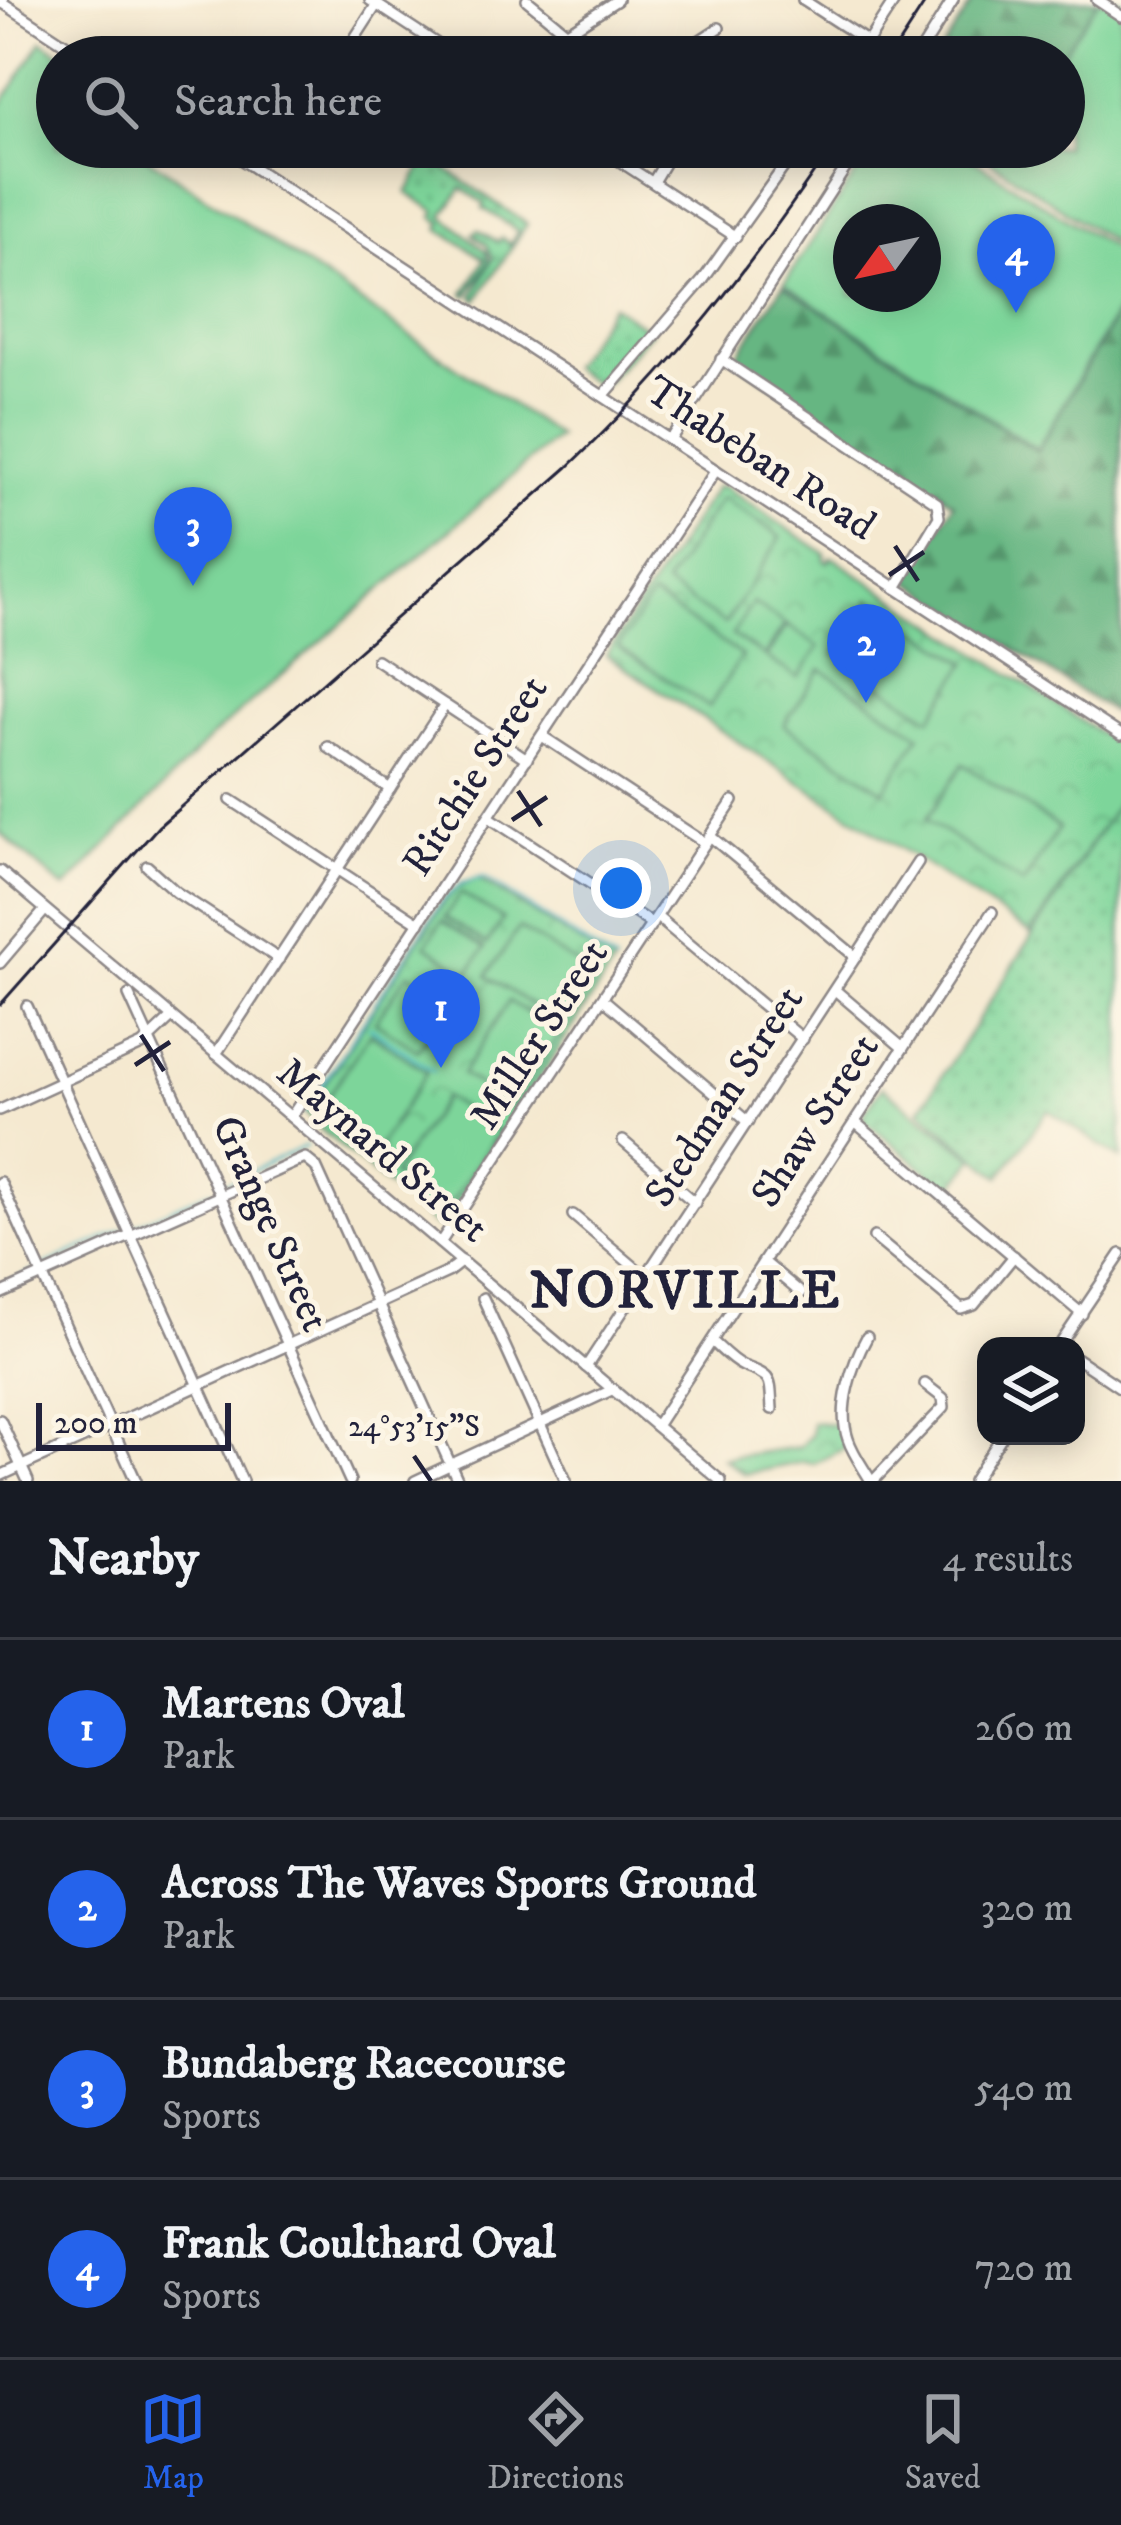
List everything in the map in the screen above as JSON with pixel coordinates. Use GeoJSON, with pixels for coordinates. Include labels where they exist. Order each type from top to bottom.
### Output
{"type":"FeatureCollection","features":[{"type":"Feature","properties":{"kind":"street"},"geometry":{"type":"LineString","coordinates":[[527,0],[566,32]]}},
{"type":"Feature","properties":{"kind":"street"},"geometry":{"type":"LineString","coordinates":[[562,36],[617,0]]}},
{"type":"Feature","properties":{"kind":"street"},"geometry":{"type":"LineString","coordinates":[[803,0],[859,36]]}},
{"type":"Feature","properties":{"kind":"street"},"geometry":{"type":"LineString","coordinates":[[872,36],[895,0]]}},
{"type":"Feature","properties":{"kind":"street"},"geometry":{"type":"LineString","coordinates":[[930,36],[953,0]]}},
{"type":"Feature","properties":{"kind":"street"},"geometry":{"type":"LineString","coordinates":[[1097,0],[1121,16]]}},
{"type":"Feature","properties":{"kind":"street"},"geometry":{"type":"LineString","coordinates":[[1,1],[54,36]]}},
{"type":"Feature","properties":{"kind":"street"},"geometry":{"type":"LineString","coordinates":[[355,36],[374,2],[425,36]]}},
{"type":"Feature","properties":{"kind":"street"},"geometry":{"type":"LineString","coordinates":[[707,36],[719,28]]}},
{"type":"Feature","properties":{"kind":"street","name":"Thabeban Road"},"geometry":{"type":"LineString","coordinates":[[254,168],[1121,735]]}},
{"type":"Feature","properties":{"kind":"street"},"geometry":{"type":"LineString","coordinates":[[631,168],[736,237]]}},
{"type":"Feature","properties":{"kind":"street"},"geometry":{"type":"LineString","coordinates":[[653,182],[661,168]]}},
{"type":"Feature","properties":{"kind":"street"},"geometry":{"type":"LineString","coordinates":[[603,396],[736,237],[784,168]]}},
{"type":"Feature","properties":{"kind":"street"},"geometry":{"type":"LineString","coordinates":[[670,440],[845,168]]}},
{"type":"Feature","properties":{"kind":"street"},"geometry":{"type":"LineString","coordinates":[[721,359],[937,503],[939,517],[896,588]]}},
{"type":"Feature","properties":{"kind":"street","name":"Ritchie Street"},"geometry":{"type":"LineString","coordinates":[[291,1117],[716,470]]}},
{"type":"Feature","properties":{"kind":"street"},"geometry":{"type":"LineString","coordinates":[[377,660],[527,759]]}},
{"type":"Feature","properties":{"kind":"street"},"geometry":{"type":"LineString","coordinates":[[216,1054],[445,705]]}},
{"type":"Feature","properties":{"kind":"street"},"geometry":{"type":"LineString","coordinates":[[542,736],[708,839],[856,957]]}},
{"type":"Feature","properties":{"kind":"street"},"geometry":{"type":"LineString","coordinates":[[328,747],[390,789]]}},
{"type":"Feature","properties":{"kind":"street"},"geometry":{"type":"LineString","coordinates":[[231,800],[419,923]]}},
{"type":"Feature","properties":{"kind":"street","name":"Miller Street"},"geometry":{"type":"LineString","coordinates":[[440,1243],[733,801]]}},
{"type":"Feature","properties":{"kind":"street"},"geometry":{"type":"LineString","coordinates":[[489,817],[655,920],[803,1039]]}},
{"type":"Feature","properties":{"kind":"street","name":"Stedman Street"},"geometry":{"type":"LineString","coordinates":[[586,1367],[918,862]]}},
{"type":"Feature","properties":{"kind":"street"},"geometry":{"type":"LineString","coordinates":[[147,866],[176,892],[279,959]]}},
{"type":"Feature","properties":{"kind":"street","name":"Maynard Street"},"geometry":{"type":"LineString","coordinates":[[0,871],[721,1481]]}},
{"type":"Feature","properties":{"kind":"street"},"geometry":{"type":"LineString","coordinates":[[1,957],[45,910]]}},
{"type":"Feature","properties":{"kind":"street","name":"Shaw Street"},"geometry":{"type":"LineString","coordinates":[[656,1426],[992,913]]}},
{"type":"Feature","properties":{"kind":"street"},"geometry":{"type":"LineString","coordinates":[[835,991],[903,1048]]}},
{"type":"Feature","properties":{"kind":"street","name":"Grange Street"},"geometry":{"type":"LineString","coordinates":[[129,995],[350,1481]]}},
{"type":"Feature","properties":{"kind":"street"},"geometry":{"type":"LineString","coordinates":[[603,999],[748,1122]]}},
{"type":"Feature","properties":{"kind":"street"},"geometry":{"type":"LineString","coordinates":[[27,1006],[242,1481]]}},
{"type":"Feature","properties":{"kind":"street"},"geometry":{"type":"LineString","coordinates":[[0,1110],[151,1040],[172,1017]]}},
{"type":"Feature","properties":{"kind":"street"},"geometry":{"type":"LineString","coordinates":[[856,1123],[1082,1314]]}},
{"type":"Feature","properties":{"kind":"street"},"geometry":{"type":"LineString","coordinates":[[623,1141],[695,1203]]}},
{"type":"Feature","properties":{"kind":"street"},"geometry":{"type":"LineString","coordinates":[[0,1294],[299,1158],[308,1160],[316,1167],[458,1481]]}},
{"type":"Feature","properties":{"kind":"street"},"geometry":{"type":"LineString","coordinates":[[0,1182],[136,1481]]}},
{"type":"Feature","properties":{"kind":"street"},"geometry":{"type":"LineString","coordinates":[[573,1215],[646,1277]]}},
{"type":"Feature","properties":{"kind":"street"},"geometry":{"type":"LineString","coordinates":[[874,1238],[961,1310],[974,1305],[1014,1256]]}},
{"type":"Feature","properties":{"kind":"street"},"geometry":{"type":"LineString","coordinates":[[1066,1337],[1121,1254]]}},
{"type":"Feature","properties":{"kind":"street"},"geometry":{"type":"LineString","coordinates":[[0,1476],[448,1272],[462,1261]]}},
{"type":"Feature","properties":{"kind":"street"},"geometry":{"type":"LineString","coordinates":[[764,1262],[801,1293]]}},
{"type":"Feature","properties":{"kind":"street"},"geometry":{"type":"LineString","coordinates":[[483,1298],[566,1481]]}},
{"type":"Feature","properties":{"kind":"street"},"geometry":{"type":"LineString","coordinates":[[867,1337],[850,1378],[845,1424],[850,1445],[872,1481],[944,1407],[943,1398],[926,1384]]}},
{"type":"Feature","properties":{"kind":"street"},"geometry":{"type":"LineString","coordinates":[[712,1341],[737,1363],[765,1374],[772,1409]]}},
{"type":"Feature","properties":{"kind":"street"},"geometry":{"type":"LineString","coordinates":[[1085,1364],[1121,1388]]}},
{"type":"Feature","properties":{"kind":"street"},"geometry":{"type":"LineString","coordinates":[[415,1481],[614,1389]]}},
{"type":"Feature","properties":{"kind":"street"},"geometry":{"type":"LineString","coordinates":[[0,1420],[28,1481]]}},
{"type":"Feature","properties":{"kind":"street"},"geometry":{"type":"LineString","coordinates":[[973,1481],[996,1445]]}},
{"type":"Feature","properties":{"kind":"green space"},"geometry":{"type":"Polygon","coordinates":[[[974,0],[1099,0],[1074,36],[951,36],[974,0]]]}},
{"type":"Feature","properties":{"kind":"green space"},"geometry":{"type":"Polygon","coordinates":[[[1099,0],[1121,0],[1121,248],[1001,168],[1085,168],[1085,36],[1074,36],[1099,0]]]}},
{"type":"Feature","properties":{"kind":"green space"},"geometry":{"type":"Polygon","coordinates":[[[36,50],[36,168],[163,168],[558,436],[212,736],[65,889],[0,833],[0,107],[36,50]]]}},
{"type":"Feature","properties":{"kind":"green space"},"geometry":{"type":"Polygon","coordinates":[[[422,168],[444,168],[527,224],[477,300],[473,296],[493,258],[487,245],[473,234],[478,230],[510,244],[518,231],[462,188],[443,216],[486,251],[490,261],[467,296],[485,259],[439,229],[442,223],[433,217],[436,211],[407,193],[422,168]]]}},
{"type":"Feature","properties":{"kind":"green space"},"geometry":{"type":"Polygon","coordinates":[[[859,168],[986,168],[1121,253],[1121,304],[1037,449],[784,284],[833,209],[833,312],[941,312],[941,204],[836,204],[859,168]]]}},
{"type":"Feature","properties":{"kind":"green space"},"geometry":{"type":"Polygon","coordinates":[[[783,285],[1037,451],[1121,308],[1121,718],[908,580],[954,503],[735,359],[783,285]]]}},
{"type":"Feature","properties":{"kind":"green space"},"geometry":{"type":"Polygon","coordinates":[[[612,305],[651,331],[604,384],[596,385],[570,367],[612,305]]]}},
{"type":"Feature","properties":{"kind":"green space"},"geometry":{"type":"Polygon","coordinates":[[[716,487],[724,487],[825,553],[825,561],[832,557],[1121,747],[1121,798],[1031,934],[606,655],[716,487]]]}},
{"type":"Feature","properties":{"kind":"green space"},"geometry":{"type":"Polygon","coordinates":[[[721,498],[781,537],[725,624],[665,585],[721,498]]]}},
{"type":"Feature","properties":{"kind":"green space"},"geometry":{"type":"Polygon","coordinates":[[[652,596],[742,656],[709,707],[618,647],[652,596]]]}},
{"type":"Feature","properties":{"kind":"green space"},"geometry":{"type":"Polygon","coordinates":[[[870,599],[967,663],[931,718],[834,654],[870,599]]]}},
{"type":"Feature","properties":{"kind":"green space"},"geometry":{"type":"Polygon","coordinates":[[[753,603],[785,624],[764,656],[732,635],[753,603]]]}},
{"type":"Feature","properties":{"kind":"green space"},"geometry":{"type":"Polygon","coordinates":[[[787,625],[819,647],[798,678],[766,657],[787,625]]]}},
{"type":"Feature","properties":{"kind":"green space"},"geometry":{"type":"Polygon","coordinates":[[[821,669],[920,735],[884,791],[784,725],[821,669]]]}},
{"type":"Feature","properties":{"kind":"green space"},"geometry":{"type":"Polygon","coordinates":[[[963,764],[1059,828],[1023,884],[926,820],[963,764]]]}},
{"type":"Feature","properties":{"kind":"green space"},"geometry":{"type":"Polygon","coordinates":[[[1121,798],[1121,1159],[1048,1110],[1000,1177],[920,1110],[1121,798]]]}},
{"type":"Feature","properties":{"kind":"green space"},"geometry":{"type":"Polygon","coordinates":[[[478,878],[614,964],[446,1221],[437,1227],[306,1112],[445,900],[478,878]]]}},
{"type":"Feature","properties":{"kind":"green space"},"geometry":{"type":"Polygon","coordinates":[[[461,893],[503,919],[487,944],[445,917],[461,893]]]}},
{"type":"Feature","properties":{"kind":"green space"},"geometry":{"type":"Polygon","coordinates":[[[442,921],[485,948],[468,973],[426,945],[442,921]]]}},
{"type":"Feature","properties":{"kind":"green space"},"geometry":{"type":"Polygon","coordinates":[[[519,928],[597,977],[565,1027],[487,976],[519,928]]]}},
{"type":"Feature","properties":{"kind":"green space"},"geometry":{"type":"Polygon","coordinates":[[[408,973],[450,1000],[418,1050],[375,1022],[408,973]]]}},
{"type":"Feature","properties":{"kind":"green space"},"geometry":{"type":"Polygon","coordinates":[[[509,1001],[560,1034],[512,1107],[462,1074],[509,1001]]]}},
{"type":"Feature","properties":{"kind":"green space"},"geometry":{"type":"Polygon","coordinates":[[[370,1033],[427,1072],[374,1153],[316,1115],[370,1033]]]}},
{"type":"Feature","properties":{"kind":"green space"},"geometry":{"type":"Polygon","coordinates":[[[882,1087],[975,1158],[950,1190],[865,1121],[864,1113],[882,1087]]]}},
{"type":"Feature","properties":{"kind":"green space"},"geometry":{"type":"Polygon","coordinates":[[[445,1097],[498,1132],[446,1210],[393,1175],[445,1097]]]}},
{"type":"Feature","properties":{"kind":"green space"},"geometry":{"type":"Polygon","coordinates":[[[812,1422],[841,1425],[847,1447],[814,1464],[744,1474],[723,1458],[799,1447],[811,1435],[812,1422]]]}},
{"type":"Feature","properties":{"kind":"waterway"},"geometry":{"type":"LineString","coordinates":[[304,1112],[443,899],[462,883],[484,877],[615,963]]}},
{"type":"Feature","properties":{"kind":"waterway"},"geometry":{"type":"LineString","coordinates":[[369,1027],[433,1071]]}},
{"type":"Feature","properties":{"kind":"waterway"},"geometry":{"type":"LineString","coordinates":[[223,1185],[306,1146]]}},
{"type":"Feature","properties":{"kind":"waterway"},"geometry":{"type":"LineString","coordinates":[[133,1226],[212,1190]]}},
{"type":"Feature","properties":{"kind":"waterway"},"geometry":{"type":"LineString","coordinates":[[44,1266],[123,1230]]}},
{"type":"Feature","properties":{"kind":"waterway"},"geometry":{"type":"LineString","coordinates":[[0,1287],[34,1271]]}},
{"type":"Feature","properties":{"kind":"railway"},"geometry":{"type":"LineString","coordinates":[[904,36],[927,0]]}},
{"type":"Feature","properties":{"kind":"railway"},"geometry":{"type":"LineString","coordinates":[[0,1005],[158,827],[605,430],[708,315],[816,168]]}},
{"type":"Feature","properties":{"kind":"place","name":"Frank Coulthard Oval"},"geometry":{"type":"Point","coordinates":[1016,313]}},
{"type":"Feature","properties":{"kind":"place","name":"Bundaberg Racecourse"},"geometry":{"type":"Point","coordinates":[193,586]}},
{"type":"Feature","properties":{"kind":"place","name":"Across The Waves Sports Ground"},"geometry":{"type":"Point","coordinates":[866,703]}},
{"type":"Feature","properties":{"kind":"place","name":"Martens Oval"},"geometry":{"type":"Point","coordinates":[441,1068]}},
{"type":"Feature","properties":{"kind":"district","name":"NORVILLE"},"geometry":{"type":"Point","coordinates":[686,1291]}}]}
